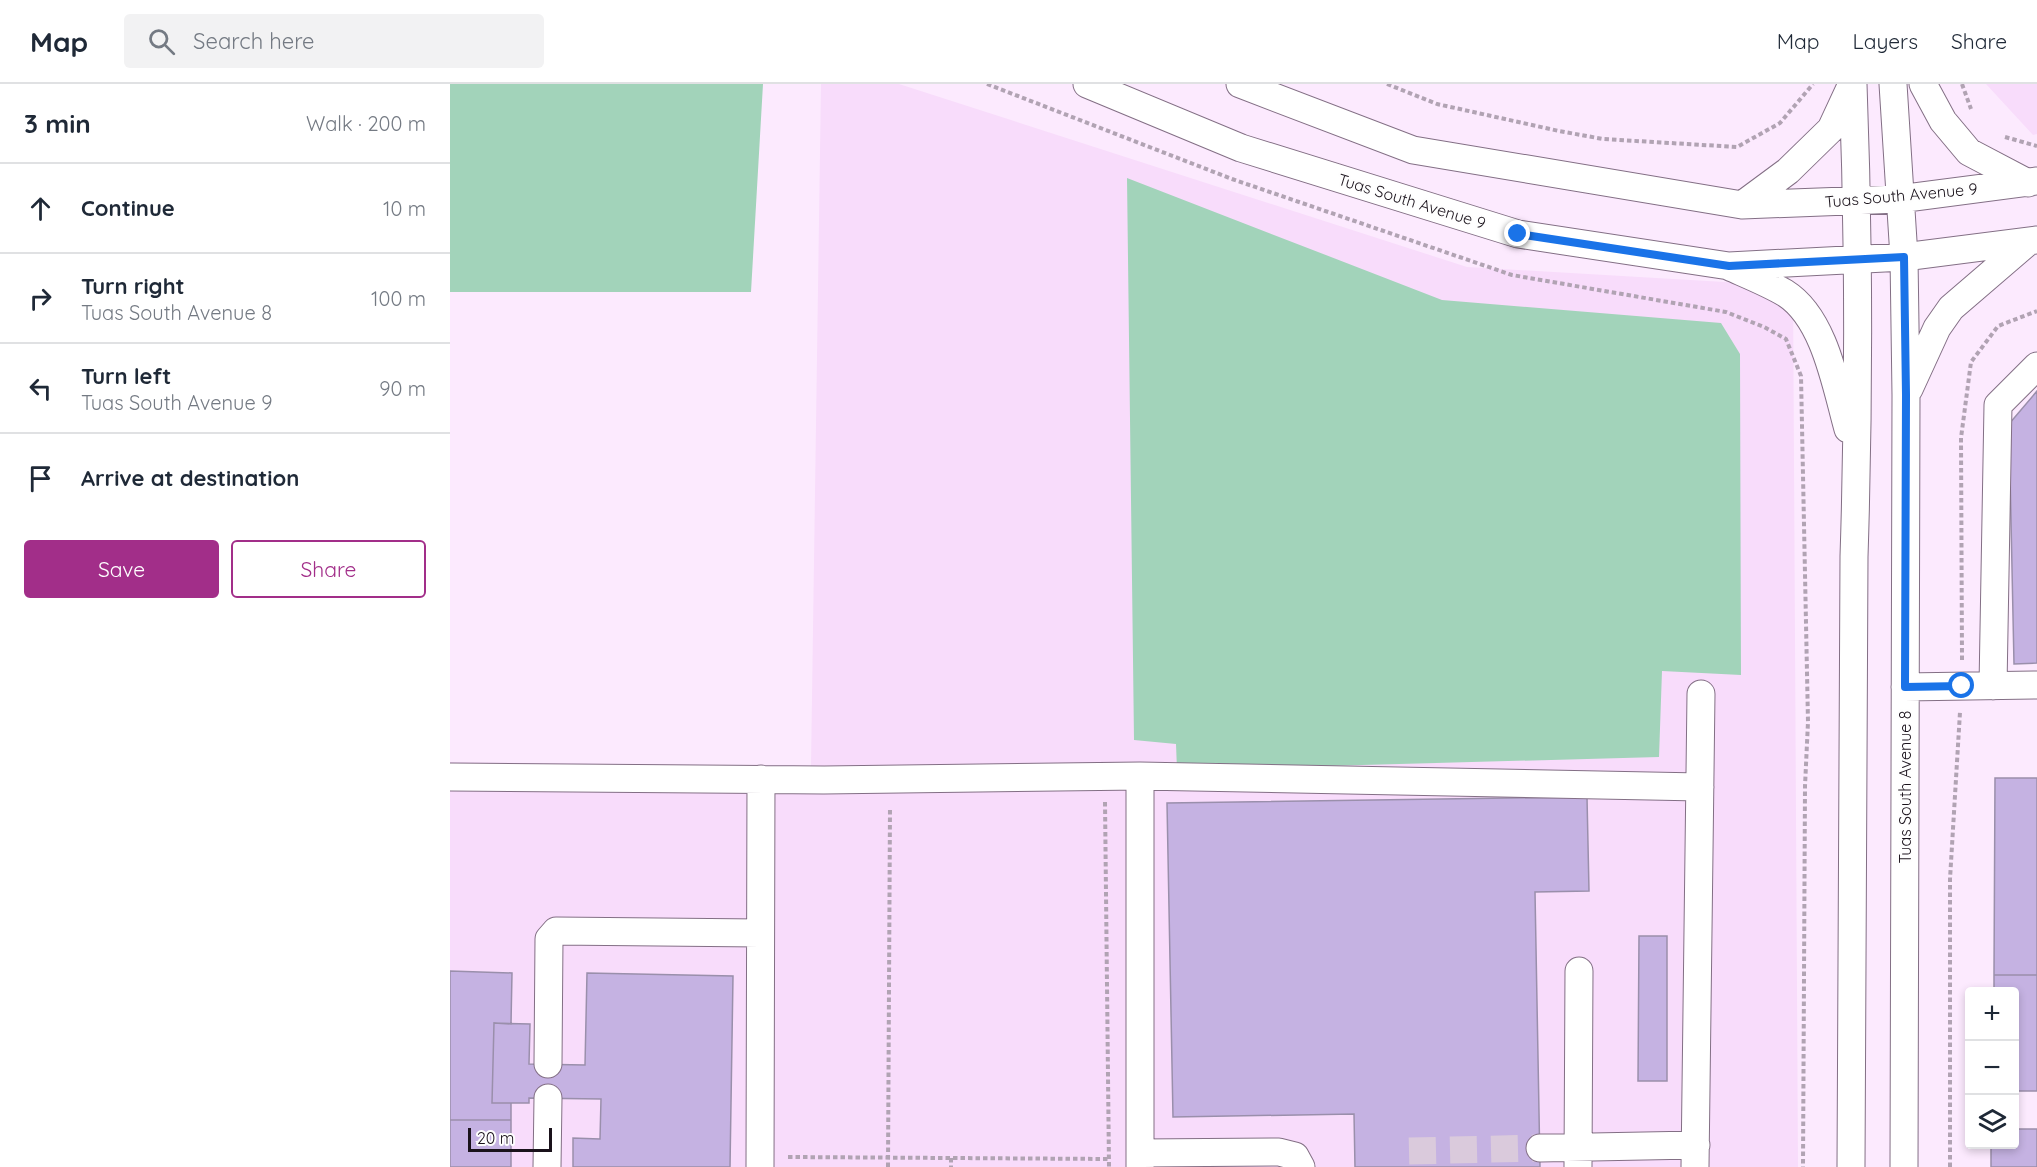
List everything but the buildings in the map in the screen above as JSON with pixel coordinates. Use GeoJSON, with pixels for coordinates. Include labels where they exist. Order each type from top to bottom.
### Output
{"type":"FeatureCollection","features":[{"type":"Feature","properties":{"kind":"street","name":"Tuas South Avenue 9"},"geometry":{"type":"LineString","coordinates":[[1086,84],[1241,148],[1518,234],[1729,266],[1904,257],[2033,241]]}},
{"type":"Feature","properties":{"kind":"street","name":"Tuas South Avenue 9"},"geometry":{"type":"LineString","coordinates":[[1240,84],[1413,150],[1743,205],[1899,199],[2032,182]]}},
{"type":"Feature","properties":{"kind":"street"},"geometry":{"type":"LineString","coordinates":[[1743,205],[1788,171],[1831,129],[1852,84]]}},
{"type":"Feature","properties":{"kind":"street"},"geometry":{"type":"LineString","coordinates":[[1851,1167],[1854,569],[1857,461],[1857,202],[1852,84]]}},
{"type":"Feature","properties":{"kind":"street","name":"Tuas South Avenue 8"},"geometry":{"type":"LineString","coordinates":[[1893,84],[1904,257],[1906,395],[1904,1167]]}},
{"type":"Feature","properties":{"kind":"street"},"geometry":{"type":"LineString","coordinates":[[1923,84],[1943,121],[1970,152],[2032,182]]}},
{"type":"Feature","properties":{"kind":"street"},"geometry":{"type":"LineString","coordinates":[[1906,395],[1938,328],[1951,308],[2033,241]]}},
{"type":"Feature","properties":{"kind":"street"},"geometry":{"type":"LineString","coordinates":[[1729,266],[1786,294],[1812,322],[1826,354],[1857,461]]}},
{"type":"Feature","properties":{"kind":"street"},"geometry":{"type":"LineString","coordinates":[[1993,686],[1998,405],[2037,366]]}},
{"type":"Feature","properties":{"kind":"street"},"geometry":{"type":"LineString","coordinates":[[1905,687],[2037,685]]}},
{"type":"Feature","properties":{"kind":"street"},"geometry":{"type":"LineString","coordinates":[[1540,1148],[1579,1157],[1696,1156],[1701,694]]}},
{"type":"Feature","properties":{"kind":"street"},"geometry":{"type":"LineString","coordinates":[[450,777],[890,779],[1140,776],[1700,787]]}},
{"type":"Feature","properties":{"kind":"street"},"geometry":{"type":"LineString","coordinates":[[1140,776],[1141,1160],[1278,1152],[1294,1156],[1301,1167]]}},
{"type":"Feature","properties":{"kind":"street"},"geometry":{"type":"LineString","coordinates":[[760,1162],[761,779]]}},
{"type":"Feature","properties":{"kind":"street"},"geometry":{"type":"LineString","coordinates":[[548,1064],[549,939],[556,931],[760,933]]}},
{"type":"Feature","properties":{"kind":"street"},"geometry":{"type":"LineString","coordinates":[[1579,971],[1579,1157]]}},
{"type":"Feature","properties":{"kind":"street"},"geometry":{"type":"LineString","coordinates":[[547,1167],[548,1098]]}},
{"type":"Feature","properties":{"kind":"path"},"geometry":{"type":"LineString","coordinates":[[987,84],[1232,179],[1491,269],[1512,275],[1726,312],[1764,327],[1786,339],[1801,376],[1802,424],[1808,722],[1805,786],[1803,1167]]}},
{"type":"Feature","properties":{"kind":"path"},"geometry":{"type":"LineString","coordinates":[[1387,84],[1437,104],[1559,131],[1604,139],[1737,147],[1780,123],[1812,84]]}},
{"type":"Feature","properties":{"kind":"path"},"geometry":{"type":"LineString","coordinates":[[1962,84],[1971,109],[1977,116]]}},
{"type":"Feature","properties":{"kind":"path"},"geometry":{"type":"LineString","coordinates":[[2001,136],[2037,146]]}},
{"type":"Feature","properties":{"kind":"path"},"geometry":{"type":"LineString","coordinates":[[1105,777],[1109,1167]]}},
{"type":"Feature","properties":{"kind":"path"},"geometry":{"type":"LineString","coordinates":[[888,1167],[890,779]]}},
{"type":"Feature","properties":{"kind":"path"},"geometry":{"type":"LineString","coordinates":[[1950,879],[1950,1167]]}},
{"type":"Feature","properties":{"kind":"path"},"geometry":{"type":"LineString","coordinates":[[760,1162],[889,1156],[1109,1159]]}},
{"type":"Feature","properties":{"kind":"path"},"geometry":{"type":"LineString","coordinates":[[951,1158],[951,1167]]}},
{"type":"Feature","properties":{"kind":"shaded area"},"geometry":{"type":"Polygon","coordinates":[[[821,84],[899,84],[1467,267],[1793,286],[1798,1167],[450,1167],[450,762],[811,766],[821,84]]]}},
{"type":"Feature","properties":{"kind":"shaded area"},"geometry":{"type":"Polygon","coordinates":[[[1986,84],[2037,84],[2037,134],[2033,135],[1986,84]]]}},
{"type":"Feature","properties":{"kind":"green space"},"geometry":{"type":"Polygon","coordinates":[[[450,84],[763,84],[751,292],[450,292],[450,84]]]}},
{"type":"Feature","properties":{"kind":"green space"},"geometry":{"type":"Polygon","coordinates":[[[1127,178],[1442,300],[1721,323],[1740,354],[1741,675],[1662,671],[1659,757],[1177,770],[1176,744],[1134,740],[1127,178]]]}},
{"type":"Feature","properties":{"kind":"tunnel"},"geometry":{"type":"LineString","coordinates":[[1409,1151],[1540,1148]]}},
{"type":"Feature","properties":{"kind":"route"},"geometry":{"type":"LineString","coordinates":[[1518,234],[1729,266],[1904,257],[1905,687],[1962,686]]}}]}
